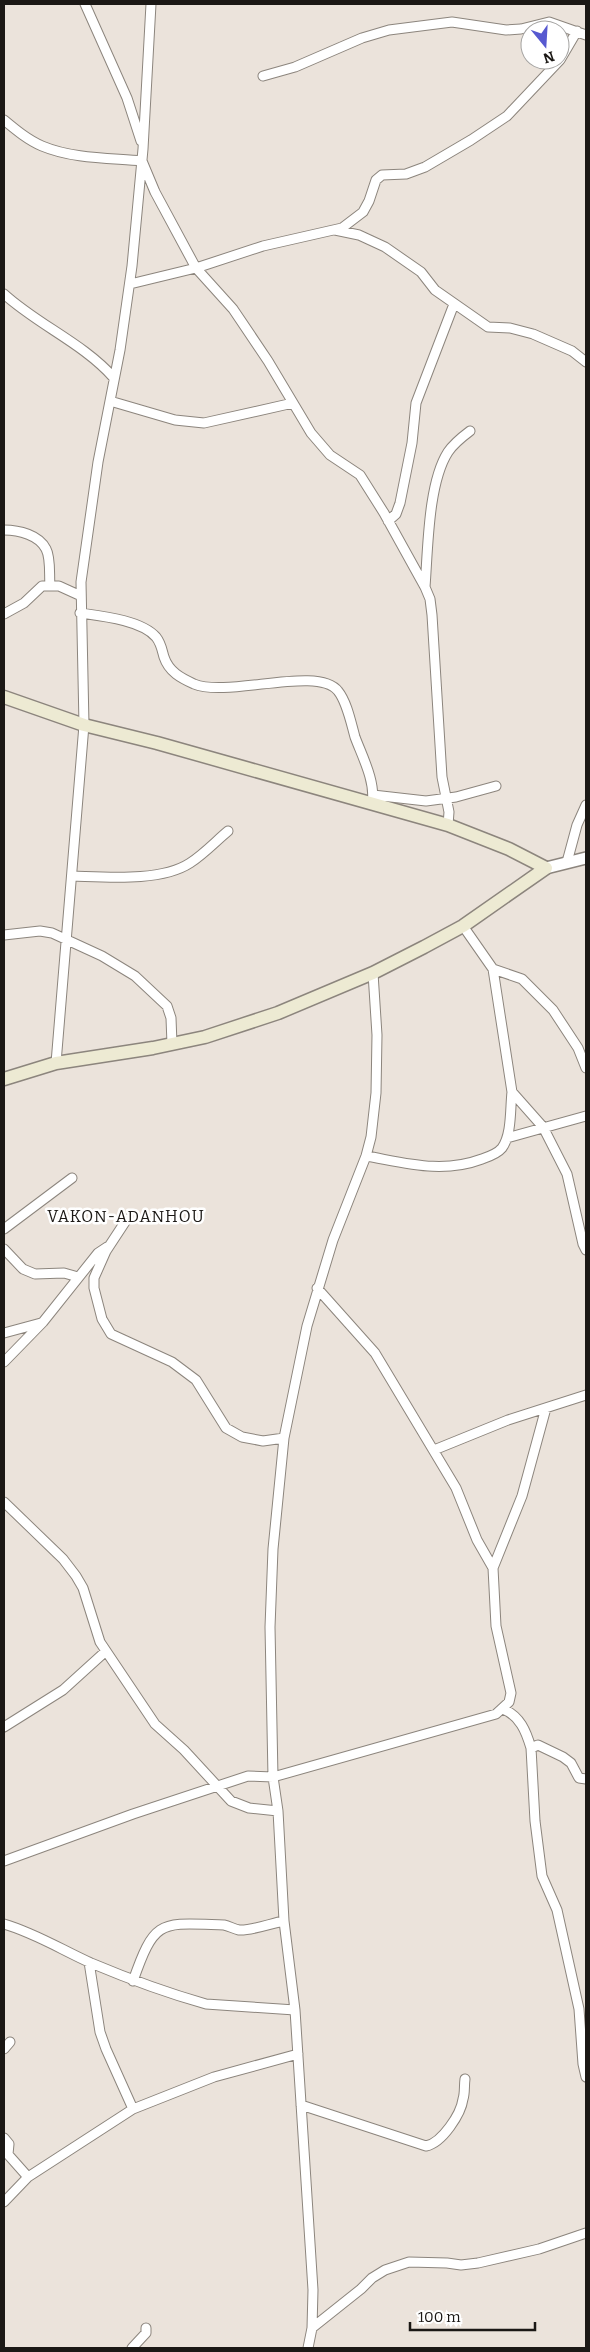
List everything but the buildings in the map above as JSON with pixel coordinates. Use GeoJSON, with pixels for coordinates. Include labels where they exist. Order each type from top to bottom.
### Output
{"type":"FeatureCollection","features":[{"type":"Feature","properties":{"kind":"main road"},"geometry":{"type":"LineString","coordinates":[[4,697],[84,725],[373,799],[509,849],[546,868],[464,926],[374,972],[278,1014],[220,1033],[172,1044],[56,1063],[4,1080]]}},
{"type":"Feature","properties":{"kind":"street"},"geometry":{"type":"LineString","coordinates":[[85,4],[127,98],[143,149]]}},
{"type":"Feature","properties":{"kind":"street"},"geometry":{"type":"LineString","coordinates":[[56,1063],[84,725],[81,596],[96,471],[130,284],[143,149],[151,4]]}},
{"type":"Feature","properties":{"kind":"street"},"geometry":{"type":"LineString","coordinates":[[264,76],[295,66],[362,38],[389,30],[452,22],[506,30],[521,29],[549,22],[586,35]]}},
{"type":"Feature","properties":{"kind":"street"},"geometry":{"type":"LineString","coordinates":[[570,43],[577,31]]}},
{"type":"Feature","properties":{"kind":"street"},"geometry":{"type":"LineString","coordinates":[[130,284],[196,268],[239,253],[342,228],[363,212],[376,180],[382,175],[406,174],[425,167],[471,140],[507,116],[551,70]]}},
{"type":"Feature","properties":{"kind":"street"},"geometry":{"type":"LineString","coordinates":[[4,120],[20,133],[52,150],[142,161]]}},
{"type":"Feature","properties":{"kind":"street"},"geometry":{"type":"LineString","coordinates":[[142,161],[155,192],[196,268],[233,309],[268,361],[311,432],[330,455],[360,475],[425,587],[430,599],[432,616],[442,777],[448,825]]}},
{"type":"Feature","properties":{"kind":"street"},"geometry":{"type":"LineString","coordinates":[[335,230],[359,235],[385,247],[420,272],[435,290],[488,327],[510,328],[533,334],[572,351],[586,362]]}},
{"type":"Feature","properties":{"kind":"street"},"geometry":{"type":"LineString","coordinates":[[4,294],[17,306],[95,358],[114,378]]}},
{"type":"Feature","properties":{"kind":"street"},"geometry":{"type":"LineString","coordinates":[[388,521],[396,514],[400,503],[412,443],[416,402],[454,304]]}},
{"type":"Feature","properties":{"kind":"street"},"geometry":{"type":"LineString","coordinates":[[110,401],[175,420],[204,423],[293,403]]}},
{"type":"Feature","properties":{"kind":"street"},"geometry":{"type":"LineString","coordinates":[[425,587],[434,489],[441,466],[456,442],[470,430]]}},
{"type":"Feature","properties":{"kind":"street"},"geometry":{"type":"LineString","coordinates":[[4,530],[15,530],[37,538],[47,550],[50,586]]}},
{"type":"Feature","properties":{"kind":"street"},"geometry":{"type":"LineString","coordinates":[[4,614],[21,605],[42,586],[68,588],[81,596]]}},
{"type":"Feature","properties":{"kind":"street"},"geometry":{"type":"LineString","coordinates":[[80,613],[127,622],[155,635],[171,670],[184,680],[198,686],[272,684],[300,680],[331,683],[340,692],[373,799],[415,801],[446,798],[496,786]]}},
{"type":"Feature","properties":{"kind":"street"},"geometry":{"type":"LineString","coordinates":[[567,862],[577,825],[586,805]]}},
{"type":"Feature","properties":{"kind":"street"},"geometry":{"type":"LineString","coordinates":[[72,876],[134,876],[174,871],[190,863],[228,831]]}},
{"type":"Feature","properties":{"kind":"street"},"geometry":{"type":"LineString","coordinates":[[546,868],[586,858]]}},
{"type":"Feature","properties":{"kind":"street"},"geometry":{"type":"LineString","coordinates":[[366,1156],[436,1168],[467,1165],[501,1150],[507,1138],[512,1092],[493,969],[464,926]]}},
{"type":"Feature","properties":{"kind":"street"},"geometry":{"type":"LineString","coordinates":[[4,935],[40,931],[52,933],[102,956],[135,976],[167,1006],[171,1018],[172,1044]]}},
{"type":"Feature","properties":{"kind":"street"},"geometry":{"type":"LineString","coordinates":[[493,969],[522,979],[553,1010],[578,1048],[586,1068]]}},
{"type":"Feature","properties":{"kind":"street"},"geometry":{"type":"LineString","coordinates":[[308,2348],[312,2328],[312,2290],[298,2054],[295,2010],[284,1921],[278,1812],[273,1777],[270,1627],[272,1549],[284,1438],[317,1288],[333,1240],[366,1156],[371,1137],[376,1092],[377,1011],[374,972]]}},
{"type":"Feature","properties":{"kind":"street"},"geometry":{"type":"LineString","coordinates":[[578,1048],[586,1042]]}},
{"type":"Feature","properties":{"kind":"street"},"geometry":{"type":"LineString","coordinates":[[512,1092],[543,1127],[567,1174],[586,1250]]}},
{"type":"Feature","properties":{"kind":"street"},"geometry":{"type":"LineString","coordinates":[[507,1138],[586,1116]]}},
{"type":"Feature","properties":{"kind":"street"},"geometry":{"type":"LineString","coordinates":[[4,1229],[72,1178]]}},
{"type":"Feature","properties":{"kind":"street"},"geometry":{"type":"LineString","coordinates":[[127,1219],[110,1246],[94,1278],[94,1288],[102,1319],[110,1334],[172,1362],[196,1380],[226,1428],[242,1437],[263,1441],[284,1438]]}},
{"type":"Feature","properties":{"kind":"street"},"geometry":{"type":"LineString","coordinates":[[4,1362],[44,1322],[98,1253],[110,1246]]}},
{"type":"Feature","properties":{"kind":"street"},"geometry":{"type":"LineString","coordinates":[[4,1249],[23,1269],[34,1274],[64,1273],[78,1277]]}},
{"type":"Feature","properties":{"kind":"street"},"geometry":{"type":"LineString","coordinates":[[317,1288],[375,1352],[456,1488],[477,1540],[493,1568]]}},
{"type":"Feature","properties":{"kind":"street"},"geometry":{"type":"LineString","coordinates":[[4,1333],[44,1322]]}},
{"type":"Feature","properties":{"kind":"street"},"geometry":{"type":"LineString","coordinates":[[434,1450],[508,1420],[586,1395]]}},
{"type":"Feature","properties":{"kind":"street"},"geometry":{"type":"LineString","coordinates":[[4,1861],[133,1814],[248,1776],[273,1777],[496,1714],[503,1709],[509,1702],[511,1693],[496,1626],[493,1568],[522,1496],[546,1408]]}},
{"type":"Feature","properties":{"kind":"street"},"geometry":{"type":"LineString","coordinates":[[4,1502],[63,1558],[76,1576],[83,1588],[100,1642],[152,1720],[219,1786],[231,1801],[240,1805],[278,1812]]}},
{"type":"Feature","properties":{"kind":"street"},"geometry":{"type":"LineString","coordinates":[[4,1727],[63,1690],[106,1651]]}},
{"type":"Feature","properties":{"kind":"street"},"geometry":{"type":"LineString","coordinates":[[503,1709],[512,1713],[520,1721],[527,1733],[531,1748],[535,1822],[542,1876],[557,1910],[579,2009],[583,2064],[586,2077]]}},
{"type":"Feature","properties":{"kind":"street"},"geometry":{"type":"LineString","coordinates":[[531,1748],[538,1746],[563,1756],[571,1763],[579,1778],[586,1779]]}},
{"type":"Feature","properties":{"kind":"street"},"geometry":{"type":"LineString","coordinates":[[133,1981],[145,1947],[157,1930],[176,1925],[226,1925],[239,1930],[284,1921]]}},
{"type":"Feature","properties":{"kind":"street"},"geometry":{"type":"LineString","coordinates":[[4,1924],[24,1930],[88,1962],[133,1981],[206,2004],[295,2010]]}},
{"type":"Feature","properties":{"kind":"street"},"geometry":{"type":"LineString","coordinates":[[88,1962],[100,2032],[133,2109]]}},
{"type":"Feature","properties":{"kind":"street"},"geometry":{"type":"LineString","coordinates":[[4,2043],[10,2042],[4,2048]]}},
{"type":"Feature","properties":{"kind":"street"},"geometry":{"type":"LineString","coordinates":[[4,2202],[28,2177],[133,2109],[214,2077],[298,2054]]}},
{"type":"Feature","properties":{"kind":"street"},"geometry":{"type":"LineString","coordinates":[[301,2105],[426,2146],[434,2145],[442,2137],[460,2110],[465,2079]]}},
{"type":"Feature","properties":{"kind":"street"},"geometry":{"type":"LineString","coordinates":[[4,2138],[9,2144],[6,2152],[28,2177]]}},
{"type":"Feature","properties":{"kind":"street"},"geometry":{"type":"LineString","coordinates":[[312,2328],[372,2278],[386,2270],[409,2262],[461,2265],[478,2263],[539,2249],[586,2233]]}},
{"type":"Feature","properties":{"kind":"street"},"geometry":{"type":"LineString","coordinates":[[132,2348],[146,2332],[146,2328]]}},
{"type":"Feature","properties":{"kind":"district","name":"VAKON-ADANHOU"},"geometry":{"type":"Point","coordinates":[126,1216]}}]}
